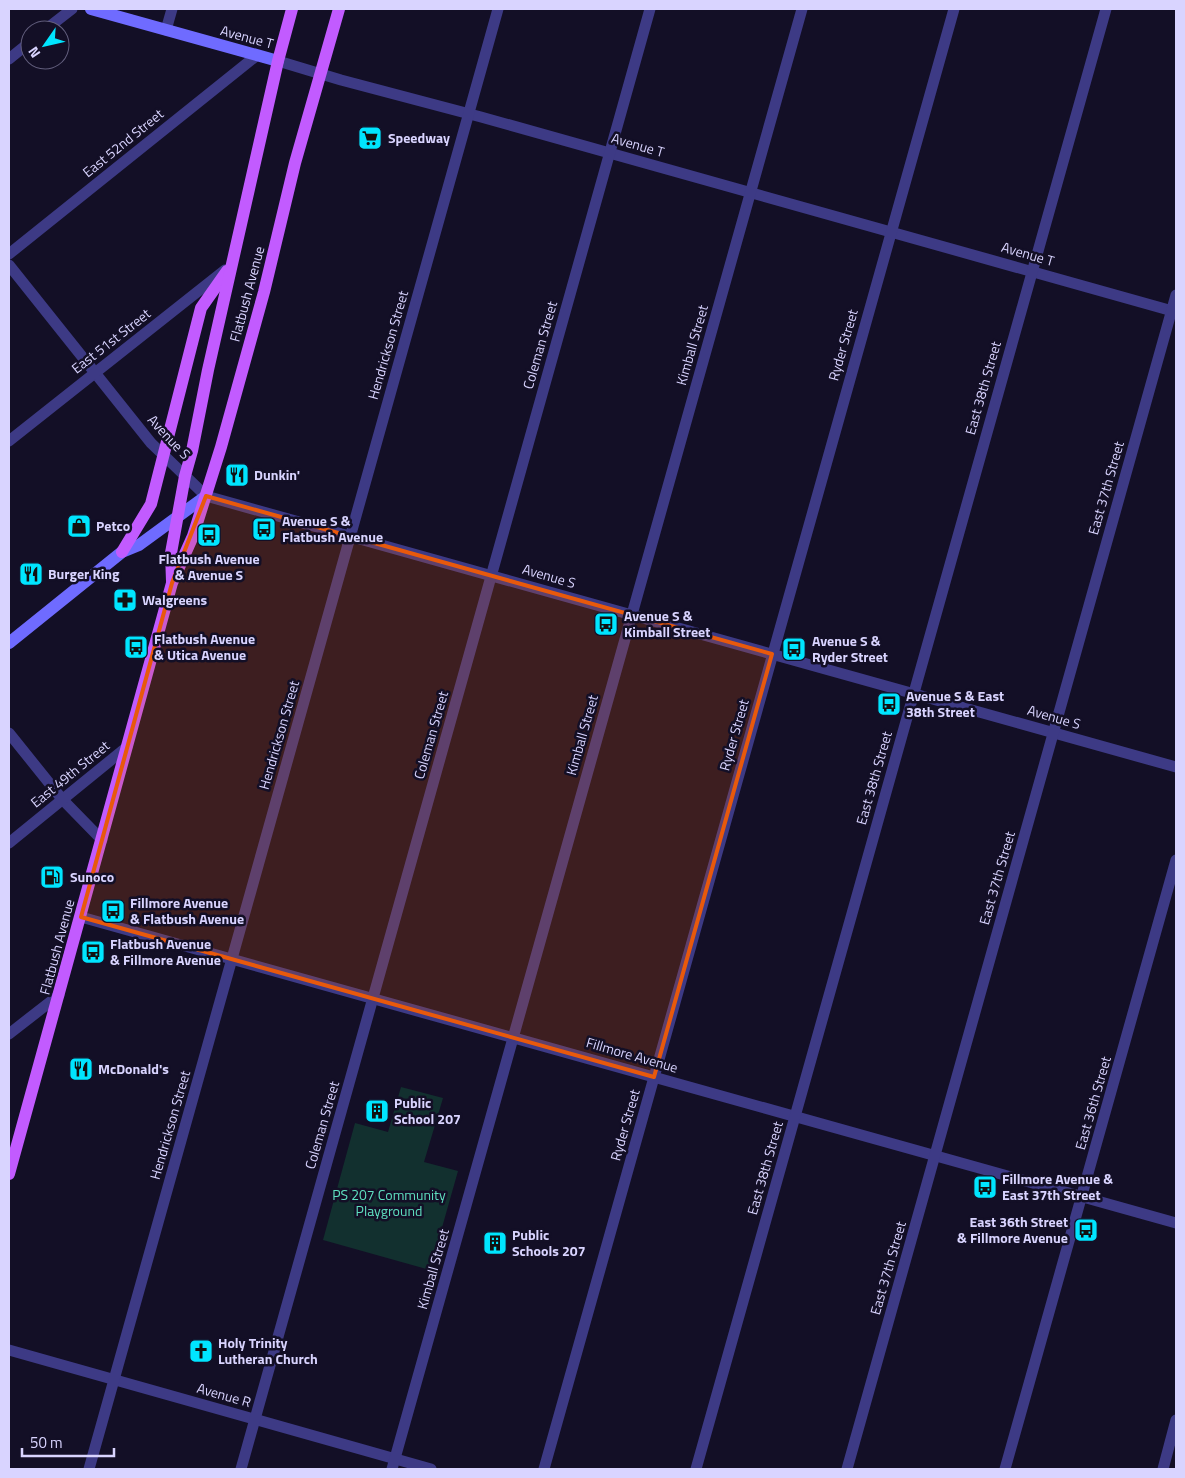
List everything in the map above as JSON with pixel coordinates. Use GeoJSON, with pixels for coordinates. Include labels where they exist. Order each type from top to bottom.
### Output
{"type":"FeatureCollection","features":[{"type":"Feature","properties":{"kind":"main road","name":"Avenue T"},"geometry":{"type":"LineString","coordinates":[[91,9],[278,61]]}},
{"type":"Feature","properties":{"kind":"main road","name":"Flatbush Avenue"},"geometry":{"type":"LineString","coordinates":[[172,583],[170,553],[184,476],[192,451],[231,265],[278,61],[292,9]]}},
{"type":"Feature","properties":{"kind":"main road","name":"Flatbush Avenue"},"geometry":{"type":"LineString","coordinates":[[9,1174],[172,583],[193,536],[221,447],[264,292],[295,163],[339,9]]}},
{"type":"Feature","properties":{"kind":"main road"},"geometry":{"type":"LineString","coordinates":[[122,552],[151,504],[201,308],[231,265]]}},
{"type":"Feature","properties":{"kind":"main road"},"geometry":{"type":"LineString","coordinates":[[9,643],[122,552],[139,545],[176,516],[206,496]]}},
{"type":"Feature","properties":{"kind":"street"},"geometry":{"type":"LineString","coordinates":[[58,20],[72,9]]}},
{"type":"Feature","properties":{"kind":"street"},"geometry":{"type":"LineString","coordinates":[[166,30],[172,9]]}},
{"type":"Feature","properties":{"kind":"street","name":"Hendrickson Street"},"geometry":{"type":"LineString","coordinates":[[89,1469],[498,9]]}},
{"type":"Feature","properties":{"kind":"street","name":"Coleman Street"},"geometry":{"type":"LineString","coordinates":[[240,1469],[650,9]]}},
{"type":"Feature","properties":{"kind":"street","name":"Kimball Street"},"geometry":{"type":"LineString","coordinates":[[394,1464],[802,9]]}},
{"type":"Feature","properties":{"kind":"street","name":"Ryder Street"},"geometry":{"type":"LineString","coordinates":[[544,1469],[954,9]]}},
{"type":"Feature","properties":{"kind":"street","name":"East 38th Street"},"geometry":{"type":"LineString","coordinates":[[696,1469],[1106,9]]}},
{"type":"Feature","properties":{"kind":"street"},"geometry":{"type":"LineString","coordinates":[[9,59],[20,50]]}},
{"type":"Feature","properties":{"kind":"street","name":"East 52nd Street"},"geometry":{"type":"LineString","coordinates":[[9,254],[256,56]]}},
{"type":"Feature","properties":{"kind":"street","name":"Avenue T"},"geometry":{"type":"LineString","coordinates":[[278,61],[1174,312]]}},
{"type":"Feature","properties":{"kind":"street","name":"Avenue S"},"geometry":{"type":"LineString","coordinates":[[9,265],[151,443],[206,496],[1176,767]]}},
{"type":"Feature","properties":{"kind":"street","name":"East 51st Street"},"geometry":{"type":"LineString","coordinates":[[9,441],[231,265]]}},
{"type":"Feature","properties":{"kind":"street","name":"East 37th Street"},"geometry":{"type":"LineString","coordinates":[[847,1469],[1053,733],[1174,312],[1176,295]]}},
{"type":"Feature","properties":{"kind":"street"},"geometry":{"type":"LineString","coordinates":[[9,733],[62,800],[102,840]]}},
{"type":"Feature","properties":{"kind":"street","name":"East 49th Street"},"geometry":{"type":"LineString","coordinates":[[9,843],[127,746]]}},
{"type":"Feature","properties":{"kind":"street","name":"East 36th Street"},"geometry":{"type":"LineString","coordinates":[[1005,1469],[1176,860]]}},
{"type":"Feature","properties":{"kind":"street","name":"Fillmore Avenue"},"geometry":{"type":"LineString","coordinates":[[81,916],[1176,1223]]}},
{"type":"Feature","properties":{"kind":"street"},"geometry":{"type":"LineString","coordinates":[[9,1034],[59,995]]}},
{"type":"Feature","properties":{"kind":"street","name":"Avenue R"},"geometry":{"type":"LineString","coordinates":[[9,1350],[254,1419],[394,1464],[431,1469]]}},
{"type":"Feature","properties":{"kind":"street"},"geometry":{"type":"LineString","coordinates":[[1162,1469],[1176,1420]]}},
{"type":"Feature","properties":{"kind":"highlighted area"},"geometry":{"type":"Polygon","coordinates":[[[206,496],[772,654],[654,1077],[81,917],[172,583],[206,496]]]}},
{"type":"Feature","properties":{"kind":"green space","name":"PS 207 Community Playground"},"geometry":{"type":"Polygon","coordinates":[[[401,1087],[443,1098],[424,1162],[458,1171],[430,1270],[323,1240],[355,1123],[388,1132],[401,1087]]]}},
{"type":"Feature","properties":{"kind":"place","name":"Speedway"},"geometry":{"type":"Point","coordinates":[370,138]}},
{"type":"Feature","properties":{"kind":"place","name":"Dunkin'"},"geometry":{"type":"Point","coordinates":[237,475]}},
{"type":"Feature","properties":{"kind":"place","name":"Petco"},"geometry":{"type":"Point","coordinates":[79,526]}},
{"type":"Feature","properties":{"kind":"place","name":"Avenue S & Flatbush Avenue"},"geometry":{"type":"Point","coordinates":[264,529]}},
{"type":"Feature","properties":{"kind":"place","name":"Flatbush Avenue & Avenue S"},"geometry":{"type":"Point","coordinates":[209,535]}},
{"type":"Feature","properties":{"kind":"place","name":"Burger King"},"geometry":{"type":"Point","coordinates":[31,574]}},
{"type":"Feature","properties":{"kind":"place","name":"Walgreens"},"geometry":{"type":"Point","coordinates":[125,600]}},
{"type":"Feature","properties":{"kind":"place","name":"Avenue S & Kimball Street"},"geometry":{"type":"Point","coordinates":[606,624]}},
{"type":"Feature","properties":{"kind":"place","name":"Flatbush Avenue & Utica Avenue"},"geometry":{"type":"Point","coordinates":[136,647]}},
{"type":"Feature","properties":{"kind":"place","name":"Avenue S & Ryder Street"},"geometry":{"type":"Point","coordinates":[794,649]}},
{"type":"Feature","properties":{"kind":"place","name":"Avenue S & East 38th Street"},"geometry":{"type":"Point","coordinates":[889,704]}},
{"type":"Feature","properties":{"kind":"place","name":"Sunoco"},"geometry":{"type":"Point","coordinates":[52,877]}},
{"type":"Feature","properties":{"kind":"place","name":"Fillmore Avenue & Flatbush Avenue"},"geometry":{"type":"Point","coordinates":[113,911]}},
{"type":"Feature","properties":{"kind":"place","name":"Flatbush Avenue & Fillmore Avenue"},"geometry":{"type":"Point","coordinates":[93,952]}},
{"type":"Feature","properties":{"kind":"place","name":"McDonald's"},"geometry":{"type":"Point","coordinates":[81,1069]}},
{"type":"Feature","properties":{"kind":"place","name":"Public School 207"},"geometry":{"type":"Point","coordinates":[377,1111]}},
{"type":"Feature","properties":{"kind":"place","name":"Fillmore Avenue & East 37th Street"},"geometry":{"type":"Point","coordinates":[985,1187]}},
{"type":"Feature","properties":{"kind":"place","name":"East 36th Street & Fillmore Avenue"},"geometry":{"type":"Point","coordinates":[1086,1230]}},
{"type":"Feature","properties":{"kind":"place","name":"Public Schools 207"},"geometry":{"type":"Point","coordinates":[495,1243]}},
{"type":"Feature","properties":{"kind":"place","name":"Holy Trinity Lutheran Church"},"geometry":{"type":"Point","coordinates":[201,1351]}}]}
